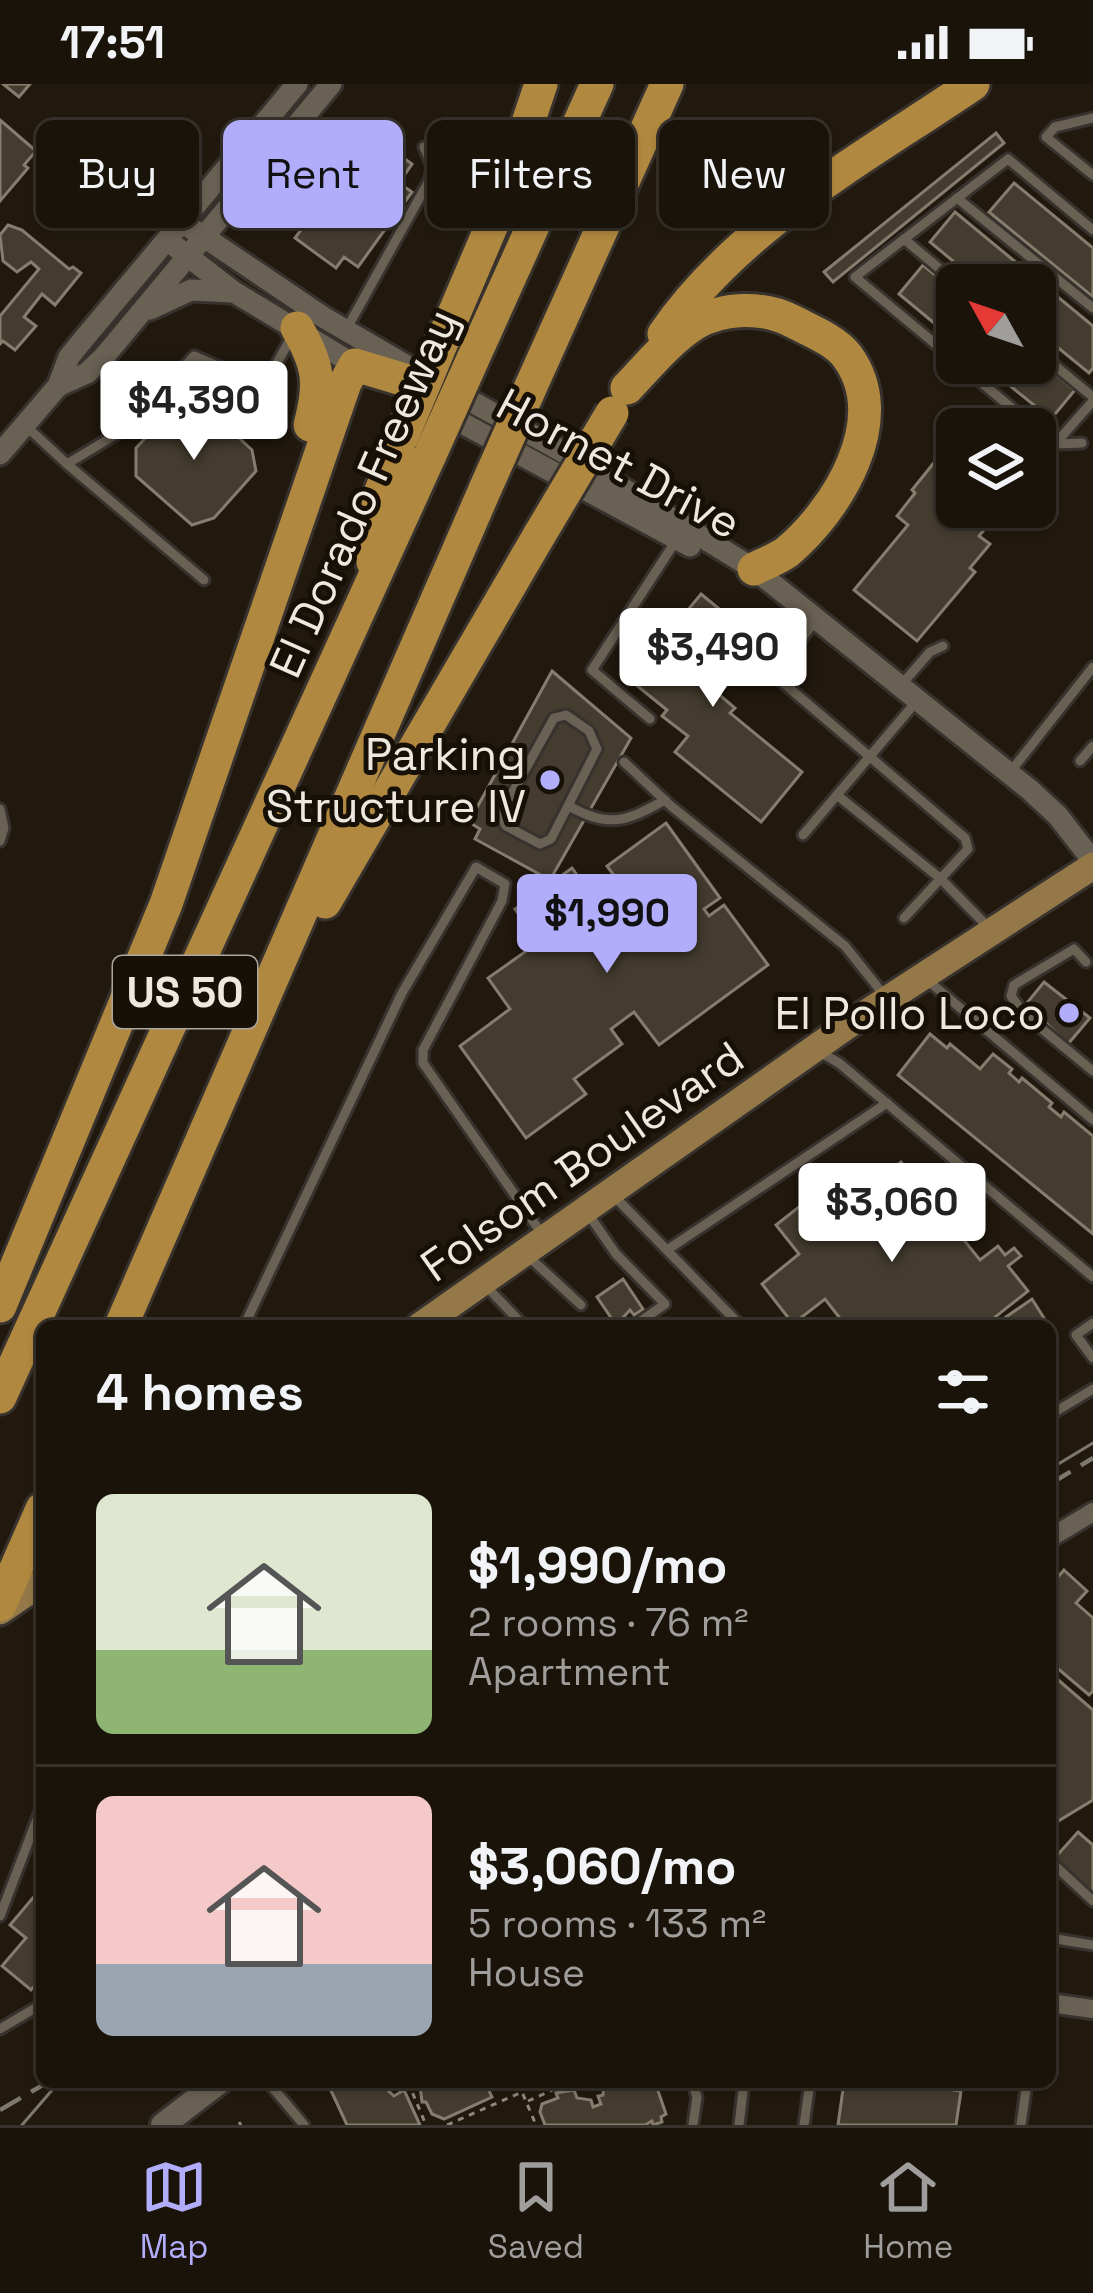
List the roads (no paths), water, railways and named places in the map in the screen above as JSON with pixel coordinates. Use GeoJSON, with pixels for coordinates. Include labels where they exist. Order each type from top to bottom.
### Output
{"type":"FeatureCollection","features":[{"type":"Feature","properties":{"kind":"highway"},"geometry":{"type":"LineString","coordinates":[[416,446],[436,365],[500,206],[542,84]]}},
{"type":"Feature","properties":{"kind":"highway","name":"El Dorado Freeway"},"geometry":{"type":"LineString","coordinates":[[0,1397],[370,587],[416,446],[472,361],[597,84]]}},
{"type":"Feature","properties":{"kind":"highway","name":"US 50"},"geometry":{"type":"LineString","coordinates":[[125,1320],[486,487],[667,84]]}},
{"type":"Feature","properties":{"kind":"highway"},"geometry":{"type":"LineString","coordinates":[[249,1034],[619,401],[707,279],[751,239],[974,84]]}},
{"type":"Feature","properties":{"kind":"highway"},"geometry":{"type":"LineString","coordinates":[[619,401],[692,325],[741,309],[779,314],[846,355],[862,392],[863,433],[850,471],[828,505],[784,554],[754,569]]}},
{"type":"Feature","properties":{"kind":"highway"},"geometry":{"type":"LineString","coordinates":[[297,328],[310,351],[320,390],[304,443],[307,492]]}},
{"type":"Feature","properties":{"kind":"highway"},"geometry":{"type":"LineString","coordinates":[[0,1306],[166,904],[335,409],[355,365],[415,383],[436,365]]}},
{"type":"Feature","properties":{"kind":"highway"},"geometry":{"type":"LineString","coordinates":[[0,1608],[36,1523]]}},
{"type":"Feature","properties":{"kind":"main road","name":"Folsom Boulevard"},"geometry":{"type":"LineString","coordinates":[[432,1320],[814,1049],[1093,864]]}},
{"type":"Feature","properties":{"kind":"main road"},"geometry":{"type":"LineString","coordinates":[[0,1608],[36,1586]]}},
{"type":"Feature","properties":{"kind":"main road"},"geometry":{"type":"LineString","coordinates":[[143,2125],[191,2088]]}},
{"type":"Feature","properties":{"kind":"main road"},"geometry":{"type":"LineString","coordinates":[[163,2125],[211,2088]]}},
{"type":"Feature","properties":{"kind":"street"},"geometry":{"type":"LineString","coordinates":[[199,201],[296,84]]}},
{"type":"Feature","properties":{"kind":"street"},"geometry":{"type":"LineString","coordinates":[[58,386],[87,374],[197,249],[331,84]]}},
{"type":"Feature","properties":{"kind":"street"},"geometry":{"type":"LineString","coordinates":[[0,454],[58,386],[69,357],[177,228]]}},
{"type":"Feature","properties":{"kind":"street","name":"Hornet Drive"},"geometry":{"type":"LineString","coordinates":[[185,228],[234,292],[355,365],[791,601]]}},
{"type":"Feature","properties":{"kind":"street","name":"Hornet Drive"},"geometry":{"type":"LineString","coordinates":[[167,240],[197,249],[346,330],[436,365],[565,453],[754,569],[907,695],[1010,772],[1058,816],[1093,864]]}},
{"type":"Feature","properties":{"kind":"street"},"geometry":{"type":"LineString","coordinates":[[139,315],[191,290],[234,292]]}},
{"type":"Feature","properties":{"kind":"street"},"geometry":{"type":"LineString","coordinates":[[1056,1534],[1093,1512]]}},
{"type":"Feature","properties":{"kind":"street"},"geometry":{"type":"LineString","coordinates":[[1056,2004],[1093,2009]]}},
{"type":"Feature","properties":{"kind":"lane"},"geometry":{"type":"LineString","coordinates":[[1093,118],[1055,127],[1046,137],[1093,176]]}},
{"type":"Feature","properties":{"kind":"lane"},"geometry":{"type":"LineString","coordinates":[[346,330],[430,179],[432,166],[424,147]]}},
{"type":"Feature","properties":{"kind":"lane"},"geometry":{"type":"LineString","coordinates":[[936,345],[855,277],[1008,160],[1093,230]]}},
{"type":"Feature","properties":{"kind":"lane"},"geometry":{"type":"LineString","coordinates":[[957,198],[1093,308]]}},
{"type":"Feature","properties":{"kind":"lane"},"geometry":{"type":"LineString","coordinates":[[904,239],[936,266]]}},
{"type":"Feature","properties":{"kind":"lane"},"geometry":{"type":"LineString","coordinates":[[67,464],[125,429],[194,356],[264,386],[297,328]]}},
{"type":"Feature","properties":{"kind":"lane"},"geometry":{"type":"LineString","coordinates":[[1056,367],[1093,399],[1056,443]]}},
{"type":"Feature","properties":{"kind":"lane"},"geometry":{"type":"LineString","coordinates":[[983,384],[1012,408]]}},
{"type":"Feature","properties":{"kind":"lane"},"geometry":{"type":"LineString","coordinates":[[25,425],[203,580]]}},
{"type":"Feature","properties":{"kind":"lane"},"geometry":{"type":"LineString","coordinates":[[1056,444],[1082,443]]}},
{"type":"Feature","properties":{"kind":"lane"},"geometry":{"type":"LineString","coordinates":[[650,719],[592,670],[677,538]]}},
{"type":"Feature","properties":{"kind":"lane"},"geometry":{"type":"LineString","coordinates":[[815,621],[774,675],[965,838],[968,849],[904,918]]}},
{"type":"Feature","properties":{"kind":"lane"},"geometry":{"type":"LineString","coordinates":[[803,835],[869,757],[930,652],[943,646]]}},
{"type":"Feature","properties":{"kind":"lane"},"geometry":{"type":"LineString","coordinates":[[1010,772],[1093,667]]}},
{"type":"Feature","properties":{"kind":"lane"},"geometry":{"type":"LineString","coordinates":[[566,716],[590,731],[597,749],[569,806],[551,839],[540,844],[506,826],[500,815],[554,718],[566,716]]}},
{"type":"Feature","properties":{"kind":"lane"},"geometry":{"type":"LineString","coordinates":[[1093,746],[1081,760],[1093,755]]}},
{"type":"Feature","properties":{"kind":"lane"},"geometry":{"type":"LineString","coordinates":[[624,762],[845,946],[888,999]]}},
{"type":"Feature","properties":{"kind":"lane"},"geometry":{"type":"LineString","coordinates":[[837,795],[941,879],[992,932]]}},
{"type":"Feature","properties":{"kind":"lane"},"geometry":{"type":"LineString","coordinates":[[569,806],[586,816],[626,821],[665,800]]}},
{"type":"Feature","properties":{"kind":"lane"},"geometry":{"type":"LineString","coordinates":[[0,808],[4,828],[0,841]]}},
{"type":"Feature","properties":{"kind":"lane"},"geometry":{"type":"LineString","coordinates":[[247,1320],[402,993],[476,867],[505,884],[502,901],[423,1050],[423,1063],[535,1246],[580,1305]]}},
{"type":"Feature","properties":{"kind":"lane"},"geometry":{"type":"LineString","coordinates":[[1086,962],[1074,950],[1014,985],[1011,996],[1015,1005],[1093,1071]]}},
{"type":"Feature","properties":{"kind":"lane"},"geometry":{"type":"LineString","coordinates":[[922,976],[1093,1120]]}},
{"type":"Feature","properties":{"kind":"lane"},"geometry":{"type":"LineString","coordinates":[[814,1049],[839,1063],[1093,1277]]}},
{"type":"Feature","properties":{"kind":"lane"},"geometry":{"type":"LineString","coordinates":[[667,1250],[887,1103]]}},
{"type":"Feature","properties":{"kind":"lane"},"geometry":{"type":"LineString","coordinates":[[611,1193],[735,1320]]}},
{"type":"Feature","properties":{"kind":"lane"},"geometry":{"type":"LineString","coordinates":[[586,1211],[616,1254],[665,1304],[642,1320]]}},
{"type":"Feature","properties":{"kind":"lane"},"geometry":{"type":"LineString","coordinates":[[483,1282],[518,1320]]}},
{"type":"Feature","properties":{"kind":"lane"},"geometry":{"type":"LineString","coordinates":[[1093,1323],[1076,1335],[1093,1358]]}},
{"type":"Feature","properties":{"kind":"lane"},"geometry":{"type":"LineString","coordinates":[[1056,1411],[1093,1389]]}},
{"type":"Feature","properties":{"kind":"lane"},"geometry":{"type":"LineString","coordinates":[[0,1916],[36,1821]]}},
{"type":"Feature","properties":{"kind":"lane"},"geometry":{"type":"LineString","coordinates":[[1056,1867],[1093,1901]]}},
{"type":"Feature","properties":{"kind":"lane"},"geometry":{"type":"LineString","coordinates":[[1056,1938],[1093,1946]]}},
{"type":"Feature","properties":{"kind":"lane"},"geometry":{"type":"LineString","coordinates":[[0,2029],[36,2008]]}},
{"type":"Feature","properties":{"kind":"lane"},"geometry":{"type":"LineString","coordinates":[[273,2088],[304,2125]]}},
{"type":"Feature","properties":{"kind":"lane"},"geometry":{"type":"LineString","coordinates":[[693,2125],[694,2088]]}},
{"type":"Feature","properties":{"kind":"lane"},"geometry":{"type":"LineString","coordinates":[[739,2125],[743,2088]]}},
{"type":"Feature","properties":{"kind":"lane"},"geometry":{"type":"LineString","coordinates":[[804,2125],[809,2088]]}},
{"type":"Feature","properties":{"kind":"lane"},"geometry":{"type":"LineString","coordinates":[[1021,2125],[1026,2088]]}},
{"type":"Feature","properties":{"kind":"tram line"},"geometry":{"type":"LineString","coordinates":[[1056,1465],[1093,1443]]}},
{"type":"Feature","properties":{"kind":"tram line"},"geometry":{"type":"LineString","coordinates":[[22,2125],[54,2088]]}},
{"type":"Feature","properties":{"kind":"railway"},"geometry":{"type":"LineString","coordinates":[[1056,1480],[1093,1458]]}},
{"type":"Feature","properties":{"kind":"railway"},"geometry":{"type":"LineString","coordinates":[[0,2110],[38,2088]]}},
{"type":"Feature","properties":{"kind":"place","name":"Parking Structure IV"},"geometry":{"type":"Point","coordinates":[550,780]}},
{"type":"Feature","properties":{"kind":"place","name":"El Pollo Loco"},"geometry":{"type":"Point","coordinates":[1069,1013]}}]}
